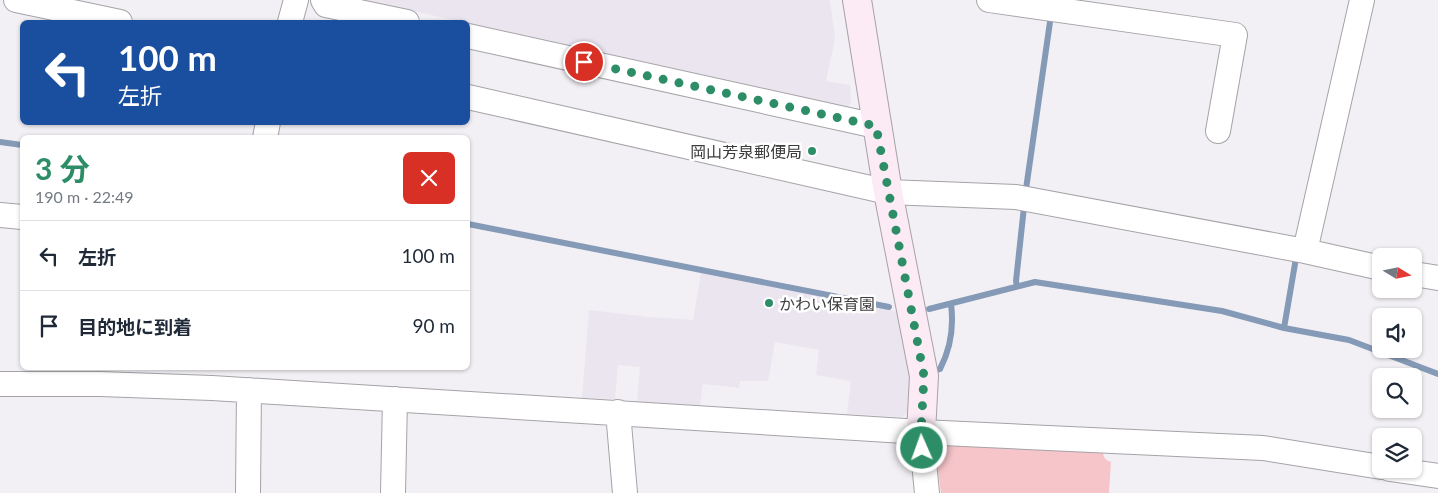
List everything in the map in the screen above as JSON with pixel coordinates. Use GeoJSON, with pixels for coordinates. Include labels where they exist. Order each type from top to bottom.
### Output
{"type":"FeatureCollection","features":[{"type":"Feature","properties":{"kind":"street"},"geometry":{"type":"LineString","coordinates":[[16,0],[110,20]]}},
{"type":"Feature","properties":{"kind":"street"},"geometry":{"type":"LineString","coordinates":[[291,20],[296,0]]}},
{"type":"Feature","properties":{"kind":"street"},"geometry":{"type":"LineString","coordinates":[[323,0],[326,5],[397,20]]}},
{"type":"Feature","properties":{"kind":"street"},"geometry":{"type":"LineString","coordinates":[[857,0],[876,126],[924,376],[921,432],[927,493]]}},
{"type":"Feature","properties":{"kind":"street"},"geometry":{"type":"LineString","coordinates":[[989,0],[1235,35],[1218,131]]}},
{"type":"Feature","properties":{"kind":"street"},"geometry":{"type":"LineString","coordinates":[[1305,251],[1362,0]]}},
{"type":"Feature","properties":{"kind":"street"},"geometry":{"type":"LineString","coordinates":[[470,36],[876,126]]}},
{"type":"Feature","properties":{"kind":"street"},"geometry":{"type":"LineString","coordinates":[[470,98],[888,192],[1016,197],[1305,251],[1372,266]]}},
{"type":"Feature","properties":{"kind":"street"},"geometry":{"type":"LineString","coordinates":[[0,215],[20,217]]}},
{"type":"Feature","properties":{"kind":"street"},"geometry":{"type":"LineString","coordinates":[[1422,275],[1438,278]]}},
{"type":"Feature","properties":{"kind":"street"},"geometry":{"type":"LineString","coordinates":[[0,384],[100,384],[214,378],[249,390],[921,432],[1264,448],[1372,466]]}},
{"type":"Feature","properties":{"kind":"street"},"geometry":{"type":"LineString","coordinates":[[248,493],[249,390]]}},
{"type":"Feature","properties":{"kind":"street"},"geometry":{"type":"LineString","coordinates":[[393,493],[395,399]]}},
{"type":"Feature","properties":{"kind":"street"},"geometry":{"type":"LineString","coordinates":[[618,412],[625,493]]}},
{"type":"Feature","properties":{"kind":"street"},"geometry":{"type":"LineString","coordinates":[[1422,474],[1438,476]]}},
{"type":"Feature","properties":{"kind":"shaded area"},"geometry":{"type":"Polygon","coordinates":[[[363,0],[830,0],[835,39],[826,81],[850,85],[851,102],[848,107],[470,24],[470,20],[454,20],[363,0]]]}},
{"type":"Feature","properties":{"kind":"shaded area"},"geometry":{"type":"Polygon","coordinates":[[[701,273],[900,312],[910,382],[911,410],[902,417],[847,414],[851,381],[816,375],[819,350],[775,342],[768,381],[740,381],[739,388],[703,384],[700,407],[637,402],[640,367],[618,365],[615,399],[582,398],[589,310],[693,320],[701,273]]]}},
{"type":"Feature","properties":{"kind":"shaded area"},"geometry":{"type":"Polygon","coordinates":[[[934,440],[1103,451],[1105,458],[1111,462],[1109,493],[941,493],[934,440]]]}},
{"type":"Feature","properties":{"kind":"waterway"},"geometry":{"type":"LineString","coordinates":[[1026,189],[1051,15]]}},
{"type":"Feature","properties":{"kind":"waterway"},"geometry":{"type":"LineString","coordinates":[[0,142],[20,145]]}},
{"type":"Feature","properties":{"kind":"waterway"},"geometry":{"type":"LineString","coordinates":[[1017,286],[1024,207]]}},
{"type":"Feature","properties":{"kind":"waterway"},"geometry":{"type":"LineString","coordinates":[[470,224],[889,307]]}},
{"type":"Feature","properties":{"kind":"waterway"},"geometry":{"type":"LineString","coordinates":[[1284,328],[1296,258]]}},
{"type":"Feature","properties":{"kind":"waterway"},"geometry":{"type":"LineString","coordinates":[[929,309],[1035,282],[1222,311],[1284,328],[1349,340],[1438,374]]}},
{"type":"Feature","properties":{"kind":"waterway"},"geometry":{"type":"LineString","coordinates":[[934,371],[940,369],[949,345],[952,329],[951,304]]}},
{"type":"Feature","properties":{"kind":"place","name":"岡山芳泉郵便局"},"geometry":{"type":"Point","coordinates":[812,151]}},
{"type":"Feature","properties":{"kind":"place","name":"かわい保育園"},"geometry":{"type":"Point","coordinates":[769,303]}},
{"type":"Feature","properties":{"kind":"route"},"geometry":{"type":"LineString","coordinates":[[584,62],[876,126],[924,376],[922,448]]}}]}
